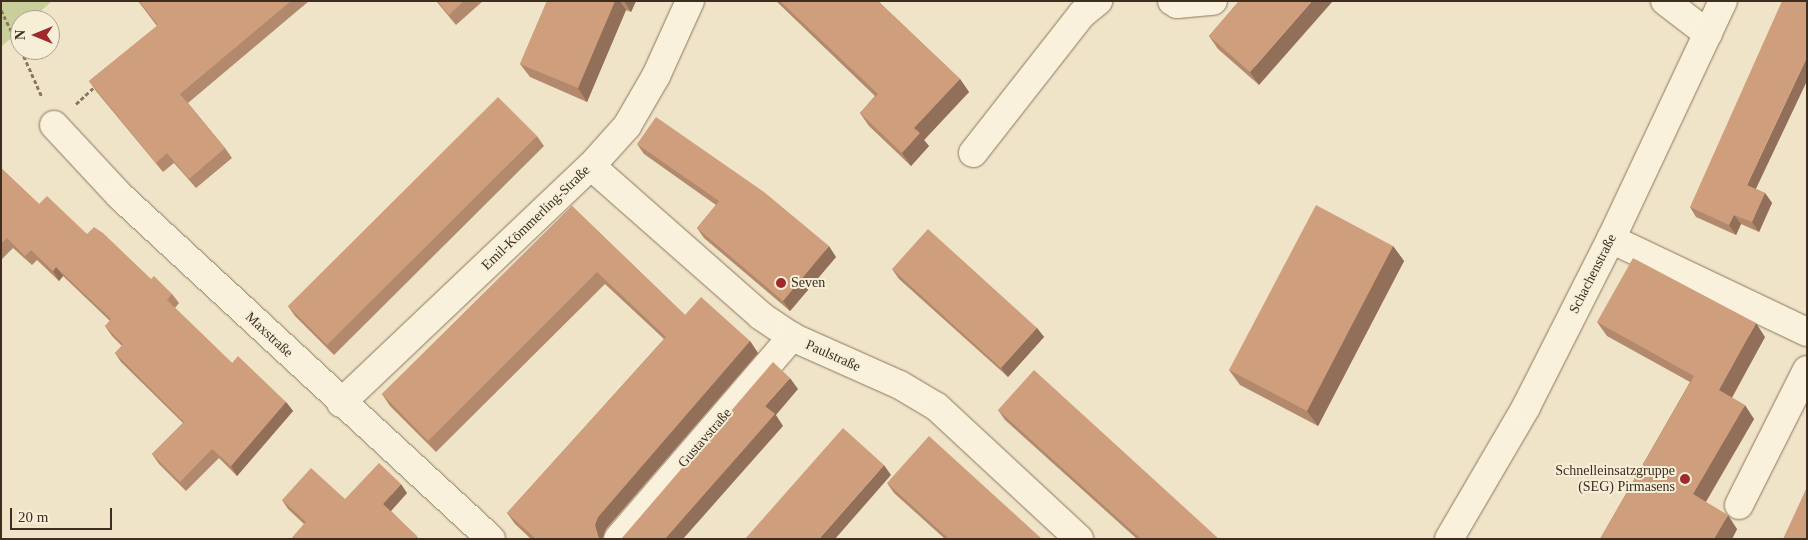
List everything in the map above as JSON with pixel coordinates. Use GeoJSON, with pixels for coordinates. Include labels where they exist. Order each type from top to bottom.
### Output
{"type":"FeatureCollection","features":[{"type":"Feature","properties":{"kind":"street","name":"Emil-Kömmerling-Straße"},"geometry":{"type":"LineString","coordinates":[[341,403],[591,166],[627,126],[656,76],[690,1]]}},
{"type":"Feature","properties":{"kind":"street"},"geometry":{"type":"LineString","coordinates":[[973,153],[1082,14],[1098,1]]}},
{"type":"Feature","properties":{"kind":"street"},"geometry":{"type":"LineString","coordinates":[[1172,1],[1177,4],[1213,1]]}},
{"type":"Feature","properties":{"kind":"street"},"geometry":{"type":"LineString","coordinates":[[1665,1],[1708,34]]}},
{"type":"Feature","properties":{"kind":"street","name":"Schachenstraße"},"geometry":{"type":"LineString","coordinates":[[1449,539],[1526,407],[1611,239],[1723,1]]}},
{"type":"Feature","properties":{"kind":"street","name":"Maxstraße"},"geometry":{"type":"LineString","coordinates":[[54,125],[120,196],[341,403],[491,539]]}},
{"type":"Feature","properties":{"kind":"street","name":"Paulstraße"},"geometry":{"type":"LineString","coordinates":[[591,166],[761,316],[792,337],[900,385],[937,407],[1079,539]]}},
{"type":"Feature","properties":{"kind":"street"},"geometry":{"type":"LineString","coordinates":[[1611,239],[1807,332]]}},
{"type":"Feature","properties":{"kind":"street","name":"Gustavstraße"},"geometry":{"type":"LineString","coordinates":[[618,539],[792,337]]}},
{"type":"Feature","properties":{"kind":"street"},"geometry":{"type":"LineString","coordinates":[[1739,505],[1807,370]]}},
{"type":"Feature","properties":{"kind":"path"},"geometry":{"type":"LineString","coordinates":[[1,10],[10,28]]}},
{"type":"Feature","properties":{"kind":"path"},"geometry":{"type":"LineString","coordinates":[[25,60],[54,125],[100,81]]}},
{"type":"Feature","properties":{"kind":"green space"},"geometry":{"type":"Polygon","coordinates":[[[1,1],[52,1],[42,10],[10,10],[10,39],[1,47],[1,1]]]}},
{"type":"Feature","properties":{"kind":"building"},"geometry":{"type":"Polygon","coordinates":[[[139,1],[291,1],[180,94],[225,148],[189,179],[167,153],[156,163],[89,81],[158,25],[139,1]]]}},
{"type":"Feature","properties":{"kind":"building"},"geometry":{"type":"Polygon","coordinates":[[[437,1],[464,1],[449,15],[437,1]]]}},
{"type":"Feature","properties":{"kind":"building"},"geometry":{"type":"Polygon","coordinates":[[[547,1],[615,1],[578,88],[520,64],[547,1]]]}},
{"type":"Feature","properties":{"kind":"building"},"geometry":{"type":"Polygon","coordinates":[[[780,1],[878,1],[960,79],[914,128],[920,133],[902,153],[860,113],[878,94],[780,1]]]}},
{"type":"Feature","properties":{"kind":"building"},"geometry":{"type":"Polygon","coordinates":[[[1239,1],[1312,1],[1250,72],[1209,36],[1239,1]]]}},
{"type":"Feature","properties":{"kind":"building"},"geometry":{"type":"Polygon","coordinates":[[[1782,1],[1807,1],[1807,57],[1747,185],[1765,193],[1752,222],[1734,215],[1729,225],[1690,207],[1782,1]]]}},
{"type":"Feature","properties":{"kind":"building"},"geometry":{"type":"Polygon","coordinates":[[[498,97],[537,136],[327,345],[288,306],[498,97]]]}},
{"type":"Feature","properties":{"kind":"building"},"geometry":{"type":"Polygon","coordinates":[[[656,117],[764,192],[829,246],[783,301],[697,228],[719,201],[637,144],[656,117]]]}},
{"type":"Feature","properties":{"kind":"building"},"geometry":{"type":"Polygon","coordinates":[[[1,168],[39,204],[47,196],[87,234],[94,227],[103,233],[151,279],[154,276],[172,294],[167,300],[232,363],[238,356],[286,402],[231,466],[212,449],[180,482],[152,454],[184,422],[115,353],[123,344],[105,326],[111,319],[56,267],[53,271],[31,250],[25,256],[7,238],[1,244],[1,168]]]}},
{"type":"Feature","properties":{"kind":"building"},"geometry":{"type":"Polygon","coordinates":[[[1316,205],[1393,246],[1307,411],[1229,370],[1316,205]]]}},
{"type":"Feature","properties":{"kind":"building"},"geometry":{"type":"Polygon","coordinates":[[[572,206],[685,315],[701,297],[750,341],[598,517],[595,525],[599,539],[536,539],[507,513],[666,337],[597,272],[428,441],[382,394],[572,206]]]}},
{"type":"Feature","properties":{"kind":"building"},"geometry":{"type":"Polygon","coordinates":[[[928,229],[1037,328],[1001,368],[892,269],[928,229]]]}},
{"type":"Feature","properties":{"kind":"building"},"geometry":{"type":"Polygon","coordinates":[[[1633,258],[1756,323],[1719,390],[1745,405],[1693,494],[1728,515],[1714,539],[1600,539],[1694,376],[1597,322],[1633,258]]]}},
{"type":"Feature","properties":{"kind":"building"},"geometry":{"type":"Polygon","coordinates":[[[773,362],[790,378],[765,406],[775,414],[665,539],[619,539],[622,538],[773,362]]]}},
{"type":"Feature","properties":{"kind":"building"},"geometry":{"type":"Polygon","coordinates":[[[1034,370],[1219,539],[1141,539],[998,410],[1034,370]]]}},
{"type":"Feature","properties":{"kind":"building"},"geometry":{"type":"Polygon","coordinates":[[[843,428],[884,465],[819,539],[745,539],[843,428]]]}},
{"type":"Feature","properties":{"kind":"building"},"geometry":{"type":"Polygon","coordinates":[[[929,436],[1042,539],[949,539],[887,483],[929,436]]]}},
{"type":"Feature","properties":{"kind":"building"},"geometry":{"type":"Polygon","coordinates":[[[379,463],[401,484],[383,504],[417,536],[415,539],[291,539],[306,522],[282,500],[311,468],[345,499],[379,463]]]}},
{"type":"Feature","properties":{"kind":"building"},"geometry":{"type":"Polygon","coordinates":[[[1807,487],[1807,539],[1783,539],[1807,487]]]}},
{"type":"Feature","properties":{"kind":"place","name":"Seven"},"geometry":{"type":"Point","coordinates":[781,283]}},
{"type":"Feature","properties":{"kind":"place","name":"Schnelleinsatzgruppe (SEG) Pirmasens"},"geometry":{"type":"Point","coordinates":[1685,479]}}]}
